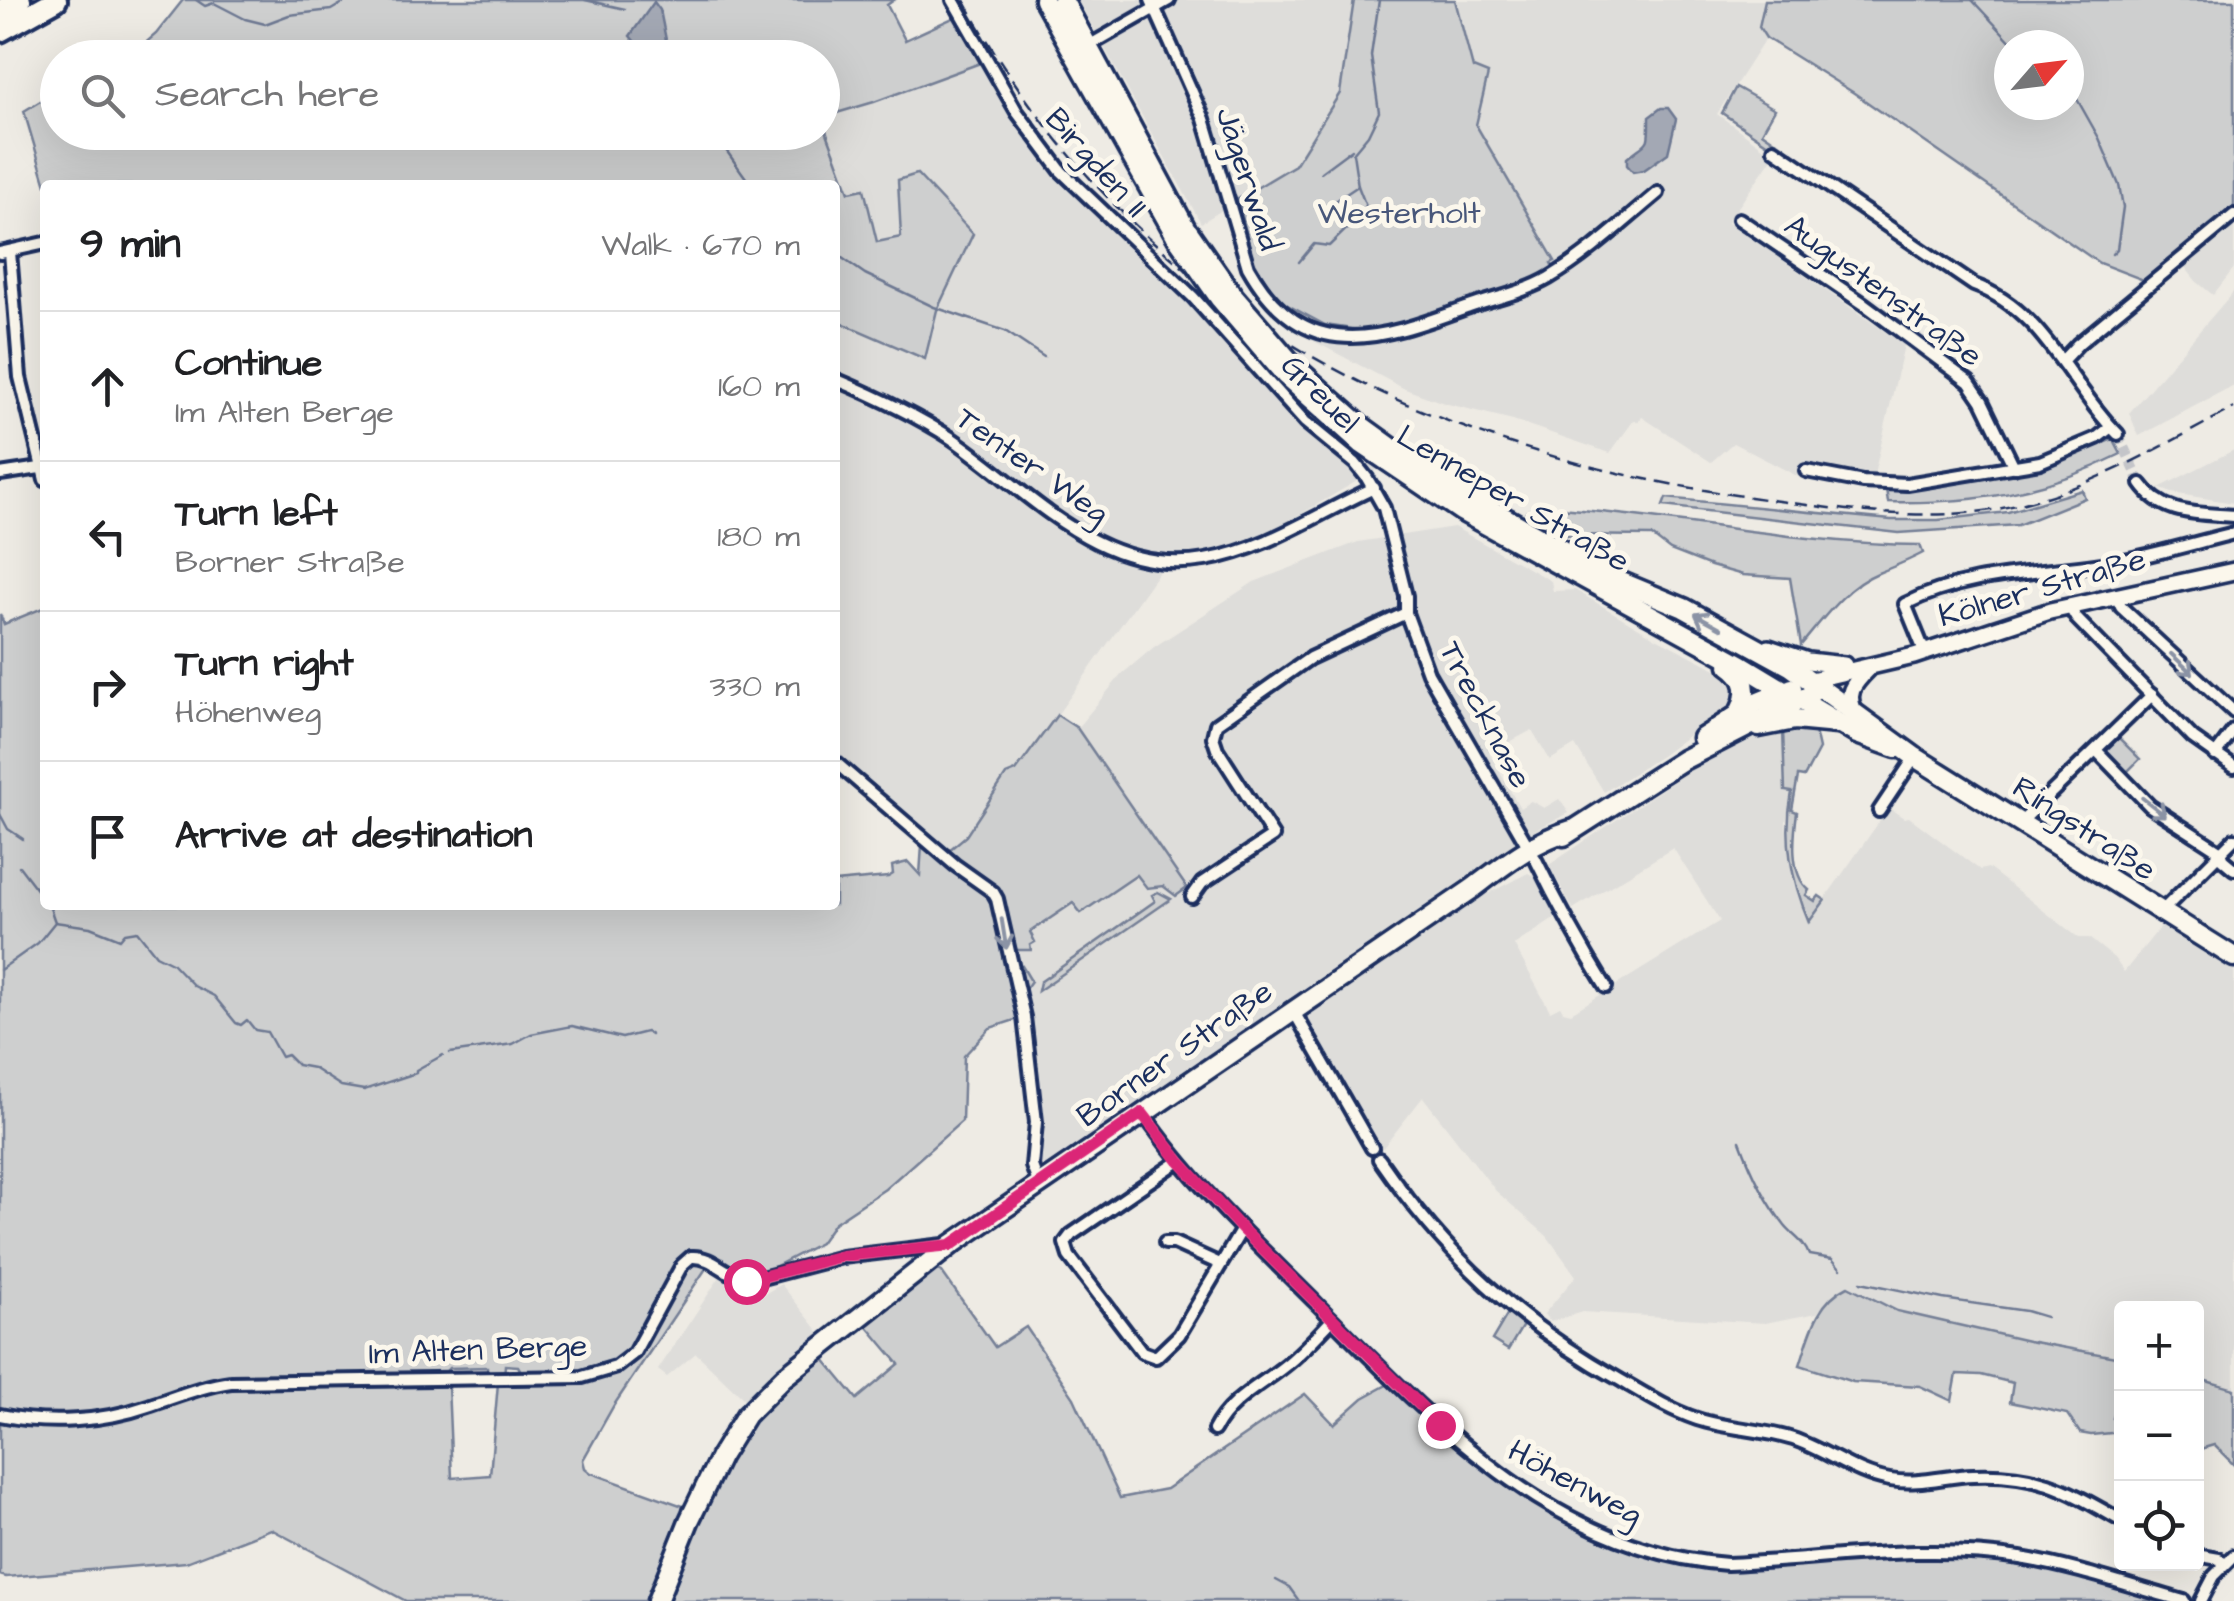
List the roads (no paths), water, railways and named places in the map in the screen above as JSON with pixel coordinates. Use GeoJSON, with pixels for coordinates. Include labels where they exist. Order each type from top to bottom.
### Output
{"type":"FeatureCollection","features":[{"type":"Feature","properties":{"kind":"highway"},"geometry":{"type":"LineString","coordinates":[[0,11],[20,0]]}},
{"type":"Feature","properties":{"kind":"highway"},"geometry":{"type":"LineString","coordinates":[[0,31],[56,0]]}},
{"type":"Feature","properties":{"kind":"main road","name":"Lenneper Straße"},"geometry":{"type":"LineString","coordinates":[[1044,0],[1081,50],[1220,299],[1362,444],[1442,500],[1485,508],[1612,578],[1684,608],[1817,685]]}},
{"type":"Feature","properties":{"kind":"main road","name":"Lenneper Straße"},"geometry":{"type":"LineString","coordinates":[[1062,0],[1081,50]]}},
{"type":"Feature","properties":{"kind":"main road","name":"Lenneper Straße"},"geometry":{"type":"LineString","coordinates":[[1288,370],[1463,504],[1794,694]]}},
{"type":"Feature","properties":{"kind":"main road"},"geometry":{"type":"LineString","coordinates":[[1694,638],[1701,650],[1742,677],[1746,695],[1739,713]]}},
{"type":"Feature","properties":{"kind":"main road","name":"Kölner Straße"},"geometry":{"type":"LineString","coordinates":[[1794,694],[1817,685]]}},
{"type":"Feature","properties":{"kind":"main road","name":"Ringstraße"},"geometry":{"type":"LineString","coordinates":[[1817,685],[1850,720]]}},
{"type":"Feature","properties":{"kind":"main road","name":"Borner Straße"},"geometry":{"type":"LineString","coordinates":[[1683,760],[1692,744],[1739,713],[1794,694]]}},
{"type":"Feature","properties":{"kind":"main road","name":"Borner Straße"},"geometry":{"type":"LineString","coordinates":[[657,1601],[705,1485],[746,1415],[800,1364],[951,1245],[1478,885],[1493,870],[1532,853],[1794,694]]}},
{"type":"Feature","properties":{"kind":"main road","name":"Ringstraße"},"geometry":{"type":"LineString","coordinates":[[1794,694],[1909,753],[2234,957]]}},
{"type":"Feature","properties":{"kind":"main road"},"geometry":{"type":"LineString","coordinates":[[1730,734],[1742,735],[1795,720],[1850,720]]}},
{"type":"Feature","properties":{"kind":"street","name":"Birgden II"},"geometry":{"type":"LineString","coordinates":[[952,0],[1017,112],[1061,170],[1230,337]]}},
{"type":"Feature","properties":{"kind":"street"},"geometry":{"type":"LineString","coordinates":[[1081,50],[1154,5],[1169,0]]}},
{"type":"Feature","properties":{"kind":"street","name":"Jägerwald"},"geometry":{"type":"LineString","coordinates":[[1154,5],[1204,119],[1248,267],[1270,298],[1297,321],[1346,338],[1387,335],[1526,288],[1555,274],[1658,192]]}},
{"type":"Feature","properties":{"kind":"street"},"geometry":{"type":"LineString","coordinates":[[1774,149],[1974,286],[2001,296],[2020,310],[2115,431],[2054,457],[1895,484],[1830,478],[1806,471]]}},
{"type":"Feature","properties":{"kind":"street"},"geometry":{"type":"LineString","coordinates":[[2062,361],[2234,215]]}},
{"type":"Feature","properties":{"kind":"street","name":"Augustenstraße"},"geometry":{"type":"LineString","coordinates":[[1739,219],[1880,315],[1969,382],[2014,466]]}},
{"type":"Feature","properties":{"kind":"street"},"geometry":{"type":"LineString","coordinates":[[0,474],[40,468],[20,377],[5,252],[40,244]]}},
{"type":"Feature","properties":{"kind":"street","name":"Greuel"},"geometry":{"type":"LineString","coordinates":[[1230,337],[1304,422],[1355,462],[1374,488]]}},
{"type":"Feature","properties":{"kind":"street","name":"Tenter Weg"},"geometry":{"type":"LineString","coordinates":[[840,380],[950,438],[1071,530],[1103,547],[1146,559],[1181,562],[1224,556],[1259,544],[1374,488]]}},
{"type":"Feature","properties":{"kind":"street"},"geometry":{"type":"LineString","coordinates":[[2142,484],[2152,500],[2170,508],[2234,516]]}},
{"type":"Feature","properties":{"kind":"street","name":"Trecknase"},"geometry":{"type":"LineString","coordinates":[[1374,488],[1384,508],[1406,596],[1406,613],[1428,673],[1606,988]]}},
{"type":"Feature","properties":{"kind":"street"},"geometry":{"type":"LineString","coordinates":[[1924,653],[1905,604],[1927,593],[1972,580],[2118,562],[2234,533]]}},
{"type":"Feature","properties":{"kind":"street","name":"Kölner Straße"},"geometry":{"type":"LineString","coordinates":[[1817,685],[2069,606],[2234,571]]}},
{"type":"Feature","properties":{"kind":"street"},"geometry":{"type":"LineString","coordinates":[[2116,596],[2120,607],[2234,712]]}},
{"type":"Feature","properties":{"kind":"street"},"geometry":{"type":"LineString","coordinates":[[2069,606],[2076,618],[2193,738],[2234,767]]}},
{"type":"Feature","properties":{"kind":"street"},"geometry":{"type":"LineString","coordinates":[[1192,897],[1202,883],[1274,836],[1217,749],[1213,737],[1216,724],[1314,656],[1406,613]]}},
{"type":"Feature","properties":{"kind":"street"},"geometry":{"type":"LineString","coordinates":[[1744,640],[1808,661],[1868,668]]}},
{"type":"Feature","properties":{"kind":"street"},"geometry":{"type":"LineString","coordinates":[[1850,720],[1850,690],[1868,668]]}},
{"type":"Feature","properties":{"kind":"street"},"geometry":{"type":"LineString","coordinates":[[2020,823],[2152,696]]}},
{"type":"Feature","properties":{"kind":"street"},"geometry":{"type":"LineString","coordinates":[[2214,754],[2234,730]]}},
{"type":"Feature","properties":{"kind":"street"},"geometry":{"type":"LineString","coordinates":[[2096,750],[2150,806],[2221,852],[2222,859],[2234,869]]}},
{"type":"Feature","properties":{"kind":"street"},"geometry":{"type":"LineString","coordinates":[[1879,811],[1909,753]]}},
{"type":"Feature","properties":{"kind":"street"},"geometry":{"type":"LineString","coordinates":[[840,767],[907,832],[986,886],[998,902],[1024,1017],[1037,1129],[1032,1166],[1039,1184]]}},
{"type":"Feature","properties":{"kind":"street"},"geometry":{"type":"LineString","coordinates":[[2160,913],[2234,839]]}},
{"type":"Feature","properties":{"kind":"street"},"geometry":{"type":"LineString","coordinates":[[1292,1010],[1372,1148]]}},
{"type":"Feature","properties":{"kind":"street","name":"Höhenweg"},"geometry":{"type":"LineString","coordinates":[[1142,1113],[1179,1161],[1242,1229],[1427,1413],[1486,1464],[1562,1512],[1636,1546],[1678,1558],[1723,1564],[1924,1553],[2007,1557],[2080,1571],[2184,1601]]}},
{"type":"Feature","properties":{"kind":"street"},"geometry":{"type":"LineString","coordinates":[[1379,1159],[1431,1230],[1502,1301],[1568,1350],[1658,1402],[1707,1422],[1792,1439],[1886,1479],[1925,1482],[1996,1475],[2042,1480],[2070,1490],[2114,1516]]}},
{"type":"Feature","properties":{"kind":"street"},"geometry":{"type":"LineString","coordinates":[[1179,1161],[1066,1240],[1065,1249],[1142,1352],[1152,1358],[1161,1354],[1179,1335],[1242,1229]]}},
{"type":"Feature","properties":{"kind":"street"},"geometry":{"type":"LineString","coordinates":[[1165,1244],[1177,1244],[1220,1264]]}},
{"type":"Feature","properties":{"kind":"street","name":"Im Alten Berge"},"geometry":{"type":"LineString","coordinates":[[0,1415],[51,1421],[126,1413],[206,1386],[231,1382],[582,1378],[610,1370],[628,1359],[684,1263],[694,1256],[742,1281],[754,1281],[842,1256],[951,1245]]}},
{"type":"Feature","properties":{"kind":"street"},"geometry":{"type":"LineString","coordinates":[[1214,1430],[1236,1401],[1290,1362],[1332,1320]]}},
{"type":"Feature","properties":{"kind":"street"},"geometry":{"type":"LineString","coordinates":[[2204,1556],[2229,1560]]}},
{"type":"Feature","properties":{"kind":"street"},"geometry":{"type":"LineString","coordinates":[[2201,1601],[2214,1576],[2229,1560]]}},
{"type":"Feature","properties":{"kind":"waterway"},"geometry":{"type":"LineString","coordinates":[[196,0],[205,6],[214,3],[265,24],[289,15],[331,10],[348,0]]}},
{"type":"Feature","properties":{"kind":"waterway"},"geometry":{"type":"LineString","coordinates":[[585,0],[625,9]]}},
{"type":"Feature","properties":{"kind":"waterway"},"geometry":{"type":"LineString","coordinates":[[1299,262],[1314,244],[1329,246],[1367,209],[1358,186],[1353,153],[1368,135],[1379,112],[1371,56],[1379,0]]}},
{"type":"Feature","properties":{"kind":"waterway"},"geometry":{"type":"LineString","coordinates":[[1972,0],[2000,30]]}},
{"type":"Feature","properties":{"kind":"waterway"},"geometry":{"type":"LineString","coordinates":[[2084,111],[2119,185],[2123,207],[2117,249],[2112,254]]}},
{"type":"Feature","properties":{"kind":"waterway"},"geometry":{"type":"LineString","coordinates":[[1321,172],[1352,149]]}},
{"type":"Feature","properties":{"kind":"waterway"},"geometry":{"type":"LineString","coordinates":[[726,150],[747,180]]}},
{"type":"Feature","properties":{"kind":"waterway"},"geometry":{"type":"LineString","coordinates":[[1322,210],[1358,186]]}},
{"type":"Feature","properties":{"kind":"waterway"},"geometry":{"type":"LineString","coordinates":[[840,256],[865,274],[934,307],[1005,331],[1044,357]]}},
{"type":"Feature","properties":{"kind":"waterway"},"geometry":{"type":"LineString","coordinates":[[0,814],[8,829],[23,839]]}},
{"type":"Feature","properties":{"kind":"waterway"},"geometry":{"type":"LineString","coordinates":[[19,866],[40,892]]}},
{"type":"Feature","properties":{"kind":"waterway"},"geometry":{"type":"LineString","coordinates":[[0,970],[38,943],[55,922],[51,910]]}},
{"type":"Feature","properties":{"kind":"waterway"},"geometry":{"type":"LineString","coordinates":[[55,922],[90,927],[120,939],[125,933],[137,931],[156,955],[172,963],[194,986],[214,996],[236,1023],[241,1025],[247,1020],[255,1030],[267,1032],[281,1057],[287,1055],[297,1065],[313,1068],[341,1086],[364,1090],[416,1073],[443,1055]]}},
{"type":"Feature","properties":{"kind":"waterway"},"geometry":{"type":"LineString","coordinates":[[450,1053],[513,1044],[531,1034],[572,1026],[622,1038],[646,1032],[651,1035]]}},
{"type":"Feature","properties":{"kind":"waterway"},"geometry":{"type":"LineString","coordinates":[[1740,1141],[1771,1207],[1785,1226],[1809,1255],[1832,1259],[1841,1269]]}},
{"type":"Feature","properties":{"kind":"waterway"},"geometry":{"type":"LineString","coordinates":[[1861,1282],[2046,1317]]}},
{"type":"Feature","properties":{"kind":"waterway"},"geometry":{"type":"LineString","coordinates":[[1276,1580],[1289,1587],[1299,1601]]}},
{"type":"Feature","properties":{"kind":"tunnel"},"geometry":{"type":"LineString","coordinates":[[2118,434],[2141,484]]}},
{"type":"Feature","properties":{"kind":"railway"},"geometry":{"type":"LineString","coordinates":[[964,0],[1032,107],[1110,200],[1197,279],[1294,346],[1398,400],[1509,443],[1627,475],[1750,497],[1870,512],[1931,515],[1991,510],[2055,494],[2146,455],[2234,408]]}},
{"type":"Feature","properties":{"kind":"park label","name":"Westerholt"},"geometry":{"type":"Point","coordinates":[1399,213]}}]}
